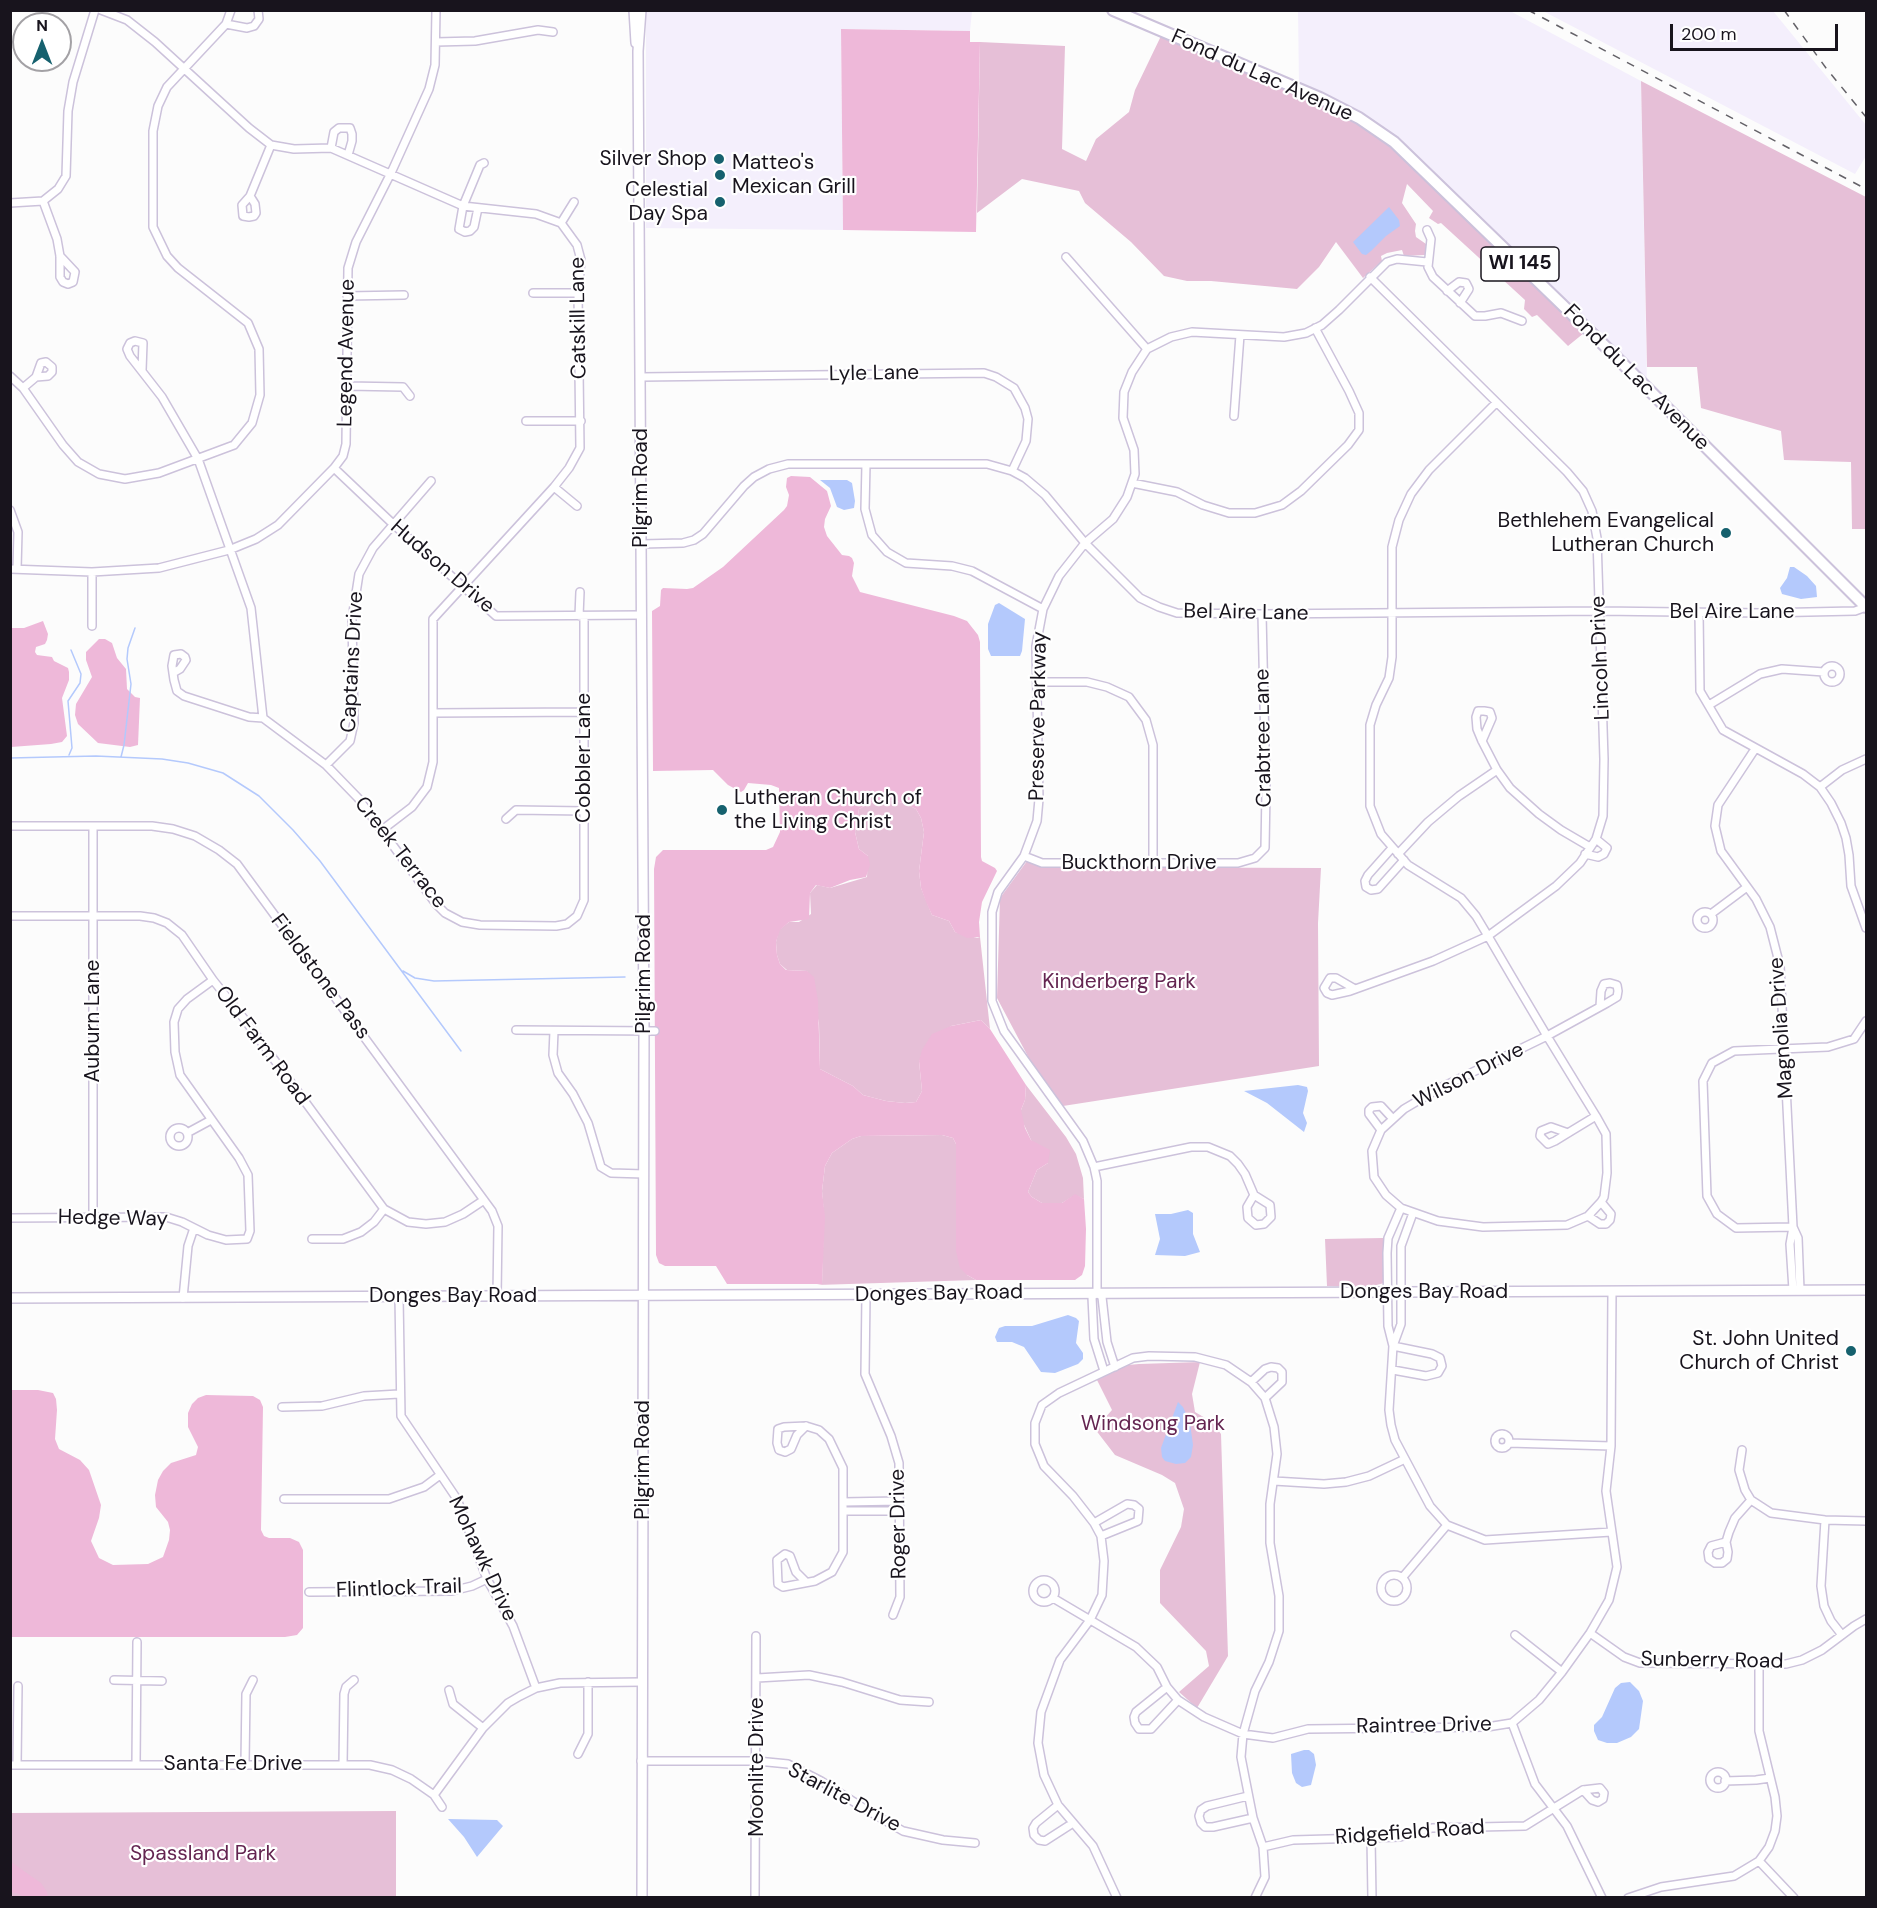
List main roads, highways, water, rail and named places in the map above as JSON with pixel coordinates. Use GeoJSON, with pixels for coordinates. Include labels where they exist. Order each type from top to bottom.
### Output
{"type":"FeatureCollection","features":[{"type":"Feature","properties":{"kind":"main road","name":"Fond du Lac Avenue"},"geometry":{"type":"LineString","coordinates":[[1113,10],[1320,98],[1359,118],[1394,142],[1610,351],[1866,607]]}},
{"type":"Feature","properties":{"kind":"water"},"geometry":{"type":"Polygon","coordinates":[[[1389,207],[1399,220],[1400,226],[1366,255],[1362,254],[1353,242],[1389,207]]]}},
{"type":"Feature","properties":{"kind":"water"},"geometry":{"type":"Polygon","coordinates":[[[820,480],[847,480],[852,483],[854,508],[844,510],[837,507],[830,488],[820,480]]]}},
{"type":"Feature","properties":{"kind":"water"},"geometry":{"type":"Polygon","coordinates":[[[1790,567],[1794,567],[1807,576],[1816,586],[1817,597],[1801,599],[1782,594],[1780,588],[1787,578],[1790,567]]]}},
{"type":"Feature","properties":{"kind":"water"},"geometry":{"type":"Polygon","coordinates":[[[999,603],[1025,619],[1020,656],[991,656],[988,649],[988,624],[995,605],[999,603]]]}},
{"type":"Feature","properties":{"kind":"water"},"geometry":{"type":"Polygon","coordinates":[[[1298,1085],[1307,1087],[1308,1091],[1303,1113],[1307,1123],[1304,1132],[1267,1103],[1244,1091],[1298,1085]]]}},
{"type":"Feature","properties":{"kind":"water"},"geometry":{"type":"Polygon","coordinates":[[[1188,1210],[1193,1213],[1193,1234],[1200,1252],[1185,1256],[1155,1255],[1160,1239],[1155,1214],[1171,1214],[1188,1210]]]}},
{"type":"Feature","properties":{"kind":"water"},"geometry":{"type":"Polygon","coordinates":[[[1068,1315],[1079,1321],[1076,1343],[1083,1353],[1083,1359],[1078,1364],[1055,1373],[1041,1372],[1024,1347],[1012,1342],[997,1342],[995,1337],[999,1328],[1005,1326],[1032,1326],[1068,1315]]]}},
{"type":"Feature","properties":{"kind":"water"},"geometry":{"type":"Polygon","coordinates":[[[1178,1402],[1183,1407],[1190,1423],[1193,1445],[1191,1457],[1185,1463],[1176,1464],[1165,1461],[1161,1448],[1178,1402]]]}},
{"type":"Feature","properties":{"kind":"water"},"geometry":{"type":"Polygon","coordinates":[[[1630,1682],[1639,1691],[1643,1701],[1639,1729],[1631,1737],[1617,1743],[1598,1740],[1594,1725],[1602,1717],[1615,1688],[1621,1683],[1630,1682]]]}},
{"type":"Feature","properties":{"kind":"water"},"geometry":{"type":"Polygon","coordinates":[[[1309,1750],[1314,1754],[1316,1765],[1311,1785],[1302,1787],[1296,1783],[1292,1773],[1291,1754],[1309,1750]]]}},
{"type":"Feature","properties":{"kind":"water"},"geometry":{"type":"Polygon","coordinates":[[[448,1819],[497,1820],[503,1826],[477,1857],[448,1819]]]}},
{"type":"Feature","properties":{"kind":"waterway"},"geometry":{"type":"LineString","coordinates":[[121,757],[131,684],[127,659],[128,648],[135,628]]}},
{"type":"Feature","properties":{"kind":"waterway"},"geometry":{"type":"LineString","coordinates":[[69,755],[72,748],[68,701],[80,683],[81,674],[71,650]]}},
{"type":"Feature","properties":{"kind":"waterway"},"geometry":{"type":"LineString","coordinates":[[10,758],[96,756],[162,759],[188,763],[223,773],[259,796],[320,861],[461,1051]]}},
{"type":"Feature","properties":{"kind":"waterway"},"geometry":{"type":"LineString","coordinates":[[403,971],[415,978],[434,981],[625,977]]}},
{"type":"Feature","properties":{"kind":"railway"},"geometry":{"type":"LineString","coordinates":[[1528,10],[1866,189]]}},
{"type":"Feature","properties":{"kind":"railway"},"geometry":{"type":"LineString","coordinates":[[1784,10],[1826,68],[1866,117]]}},
{"type":"Feature","properties":{"kind":"place","name":"Silver Shop"},"geometry":{"type":"Point","coordinates":[719,159]}},
{"type":"Feature","properties":{"kind":"place","name":"Matteo's Mexican Grill"},"geometry":{"type":"Point","coordinates":[720,175]}},
{"type":"Feature","properties":{"kind":"place","name":"Celestial Day Spa"},"geometry":{"type":"Point","coordinates":[720,202]}},
{"type":"Feature","properties":{"kind":"place","name":"Bethlehem Evangelical Lutheran Church"},"geometry":{"type":"Point","coordinates":[1726,533]}},
{"type":"Feature","properties":{"kind":"place","name":"Lutheran Church of the Living Christ"},"geometry":{"type":"Point","coordinates":[722,810]}},
{"type":"Feature","properties":{"kind":"place","name":"St. John United Church of Christ"},"geometry":{"type":"Point","coordinates":[1851,1351]}},
{"type":"Feature","properties":{"kind":"park label","name":"Kinderberg Park"},"geometry":{"type":"Point","coordinates":[1119,982]}},
{"type":"Feature","properties":{"kind":"park label","name":"Windsong Park"},"geometry":{"type":"Point","coordinates":[1153,1424]}},
{"type":"Feature","properties":{"kind":"park label","name":"Spassland Park"},"geometry":{"type":"Point","coordinates":[203,1854]}}]}
